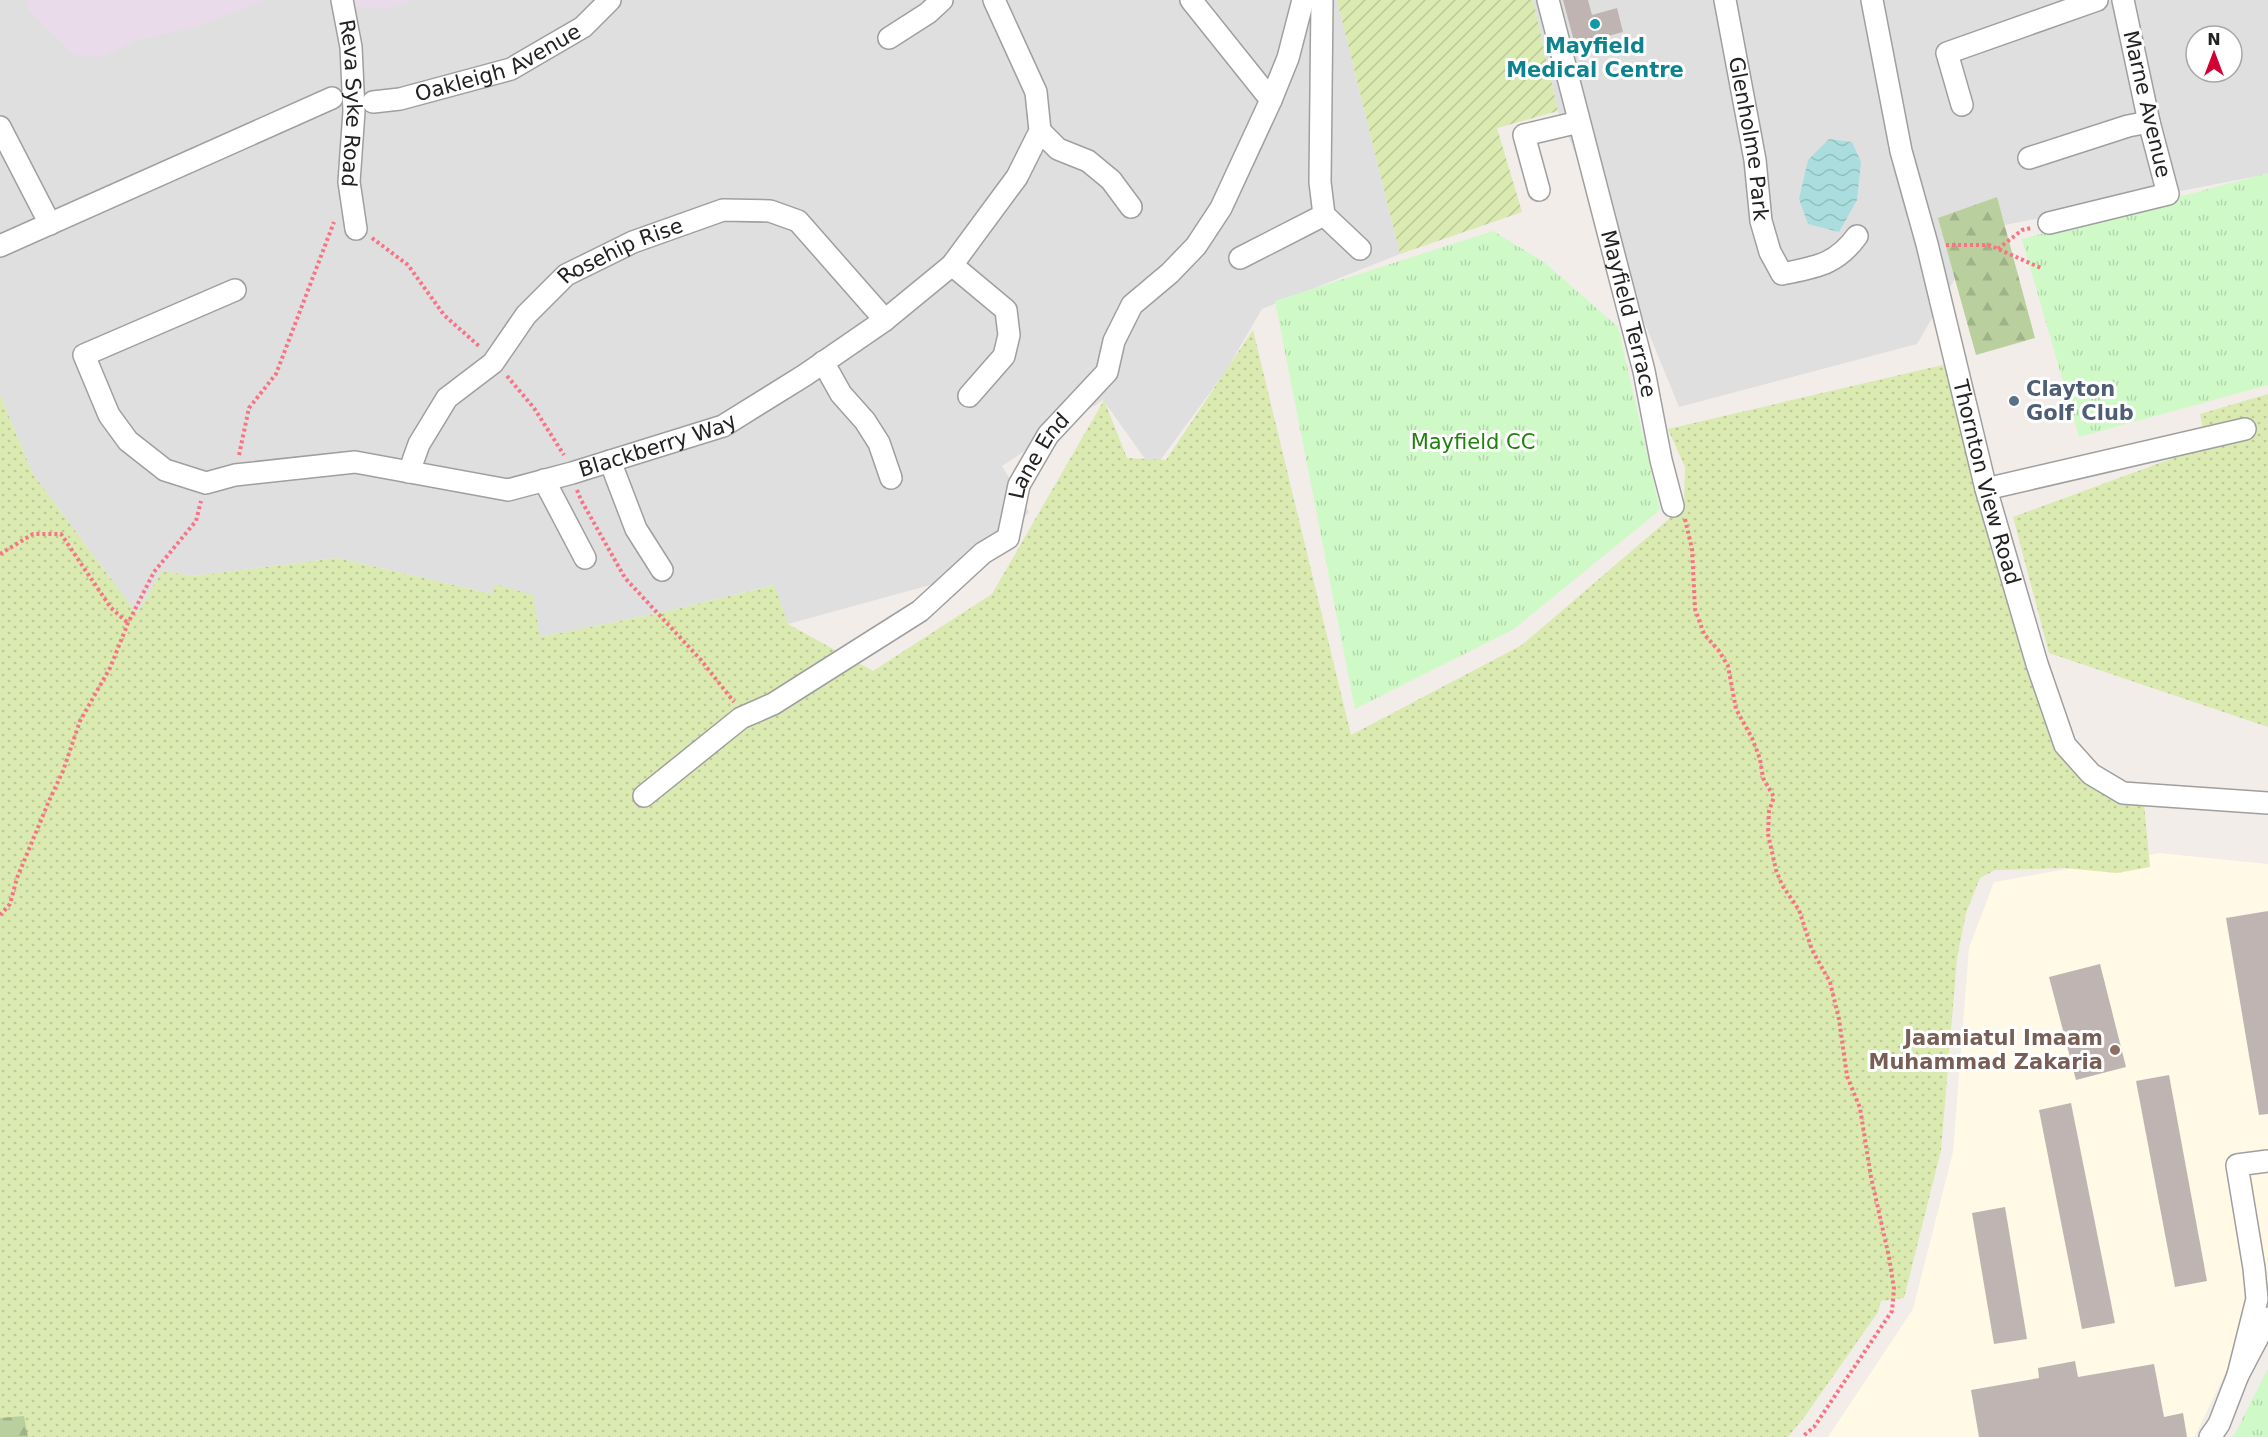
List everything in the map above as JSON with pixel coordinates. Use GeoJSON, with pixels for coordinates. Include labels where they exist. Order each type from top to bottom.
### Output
{"type":"FeatureCollection","features":[{"type":"Feature","properties":{"kind":"street","name":"Reva Syke Road"},"geometry":{"type":"LineString","coordinates":[[342,0],[351,47],[354,100],[345,210],[356,229]]}},
{"type":"Feature","properties":{"kind":"street","name":"Oakleigh Avenue"},"geometry":{"type":"LineString","coordinates":[[373,102],[399,99],[511,69],[583,27],[610,0]]}},
{"type":"Feature","properties":{"kind":"street"},"geometry":{"type":"LineString","coordinates":[[889,38],[928,13],[942,0]]}},
{"type":"Feature","properties":{"kind":"street"},"geometry":{"type":"LineString","coordinates":[[993,0],[1036,92],[1040,131],[1058,149],[1088,161],[1111,180],[1131,207]]}},
{"type":"Feature","properties":{"kind":"street"},"geometry":{"type":"LineString","coordinates":[[1191,0],[1271,100]]}},
{"type":"Feature","properties":{"kind":"street","name":"Lane End"},"geometry":{"type":"LineString","coordinates":[[644,796],[741,718],[773,704],[920,611],[983,553],[1008,538],[1019,485],[1048,435],[1107,372],[1114,340],[1132,305],[1170,273],[1196,246],[1221,208],[1288,58],[1303,0]]}},
{"type":"Feature","properties":{"kind":"street"},"geometry":{"type":"LineString","coordinates":[[1322,0],[1320,182],[1324,215],[1360,249]]}},
{"type":"Feature","properties":{"kind":"street","name":"Mayfield Terrace"},"geometry":{"type":"LineString","coordinates":[[1548,0],[1644,371],[1661,460],[1673,506]]}},
{"type":"Feature","properties":{"kind":"street","name":"Glenholme Park"},"geometry":{"type":"LineString","coordinates":[[1725,0],[1755,160],[1761,221],[1770,252],[1782,274],[1820,266],[1835,260],[1847,250],[1857,236]]}},
{"type":"Feature","properties":{"kind":"street","name":"Thornton View Road"},"geometry":{"type":"LineString","coordinates":[[1872,0],[1901,151],[1927,244],[1986,489],[2037,664],[2065,745],[2091,774],[2123,793],[2268,802]]}},
{"type":"Feature","properties":{"kind":"street"},"geometry":{"type":"LineString","coordinates":[[1962,105],[1947,53],[2097,0]]}},
{"type":"Feature","properties":{"kind":"street","name":"Marne Avenue"},"geometry":{"type":"LineString","coordinates":[[2049,223],[2168,194],[2149,122],[2123,0]]}},
{"type":"Feature","properties":{"kind":"street"},"geometry":{"type":"LineString","coordinates":[[0,246],[332,98]]}},
{"type":"Feature","properties":{"kind":"street"},"geometry":{"type":"LineString","coordinates":[[1539,190],[1524,135],[1579,122]]}},
{"type":"Feature","properties":{"kind":"street"},"geometry":{"type":"LineString","coordinates":[[2029,158],[2128,126],[2149,122]]}},
{"type":"Feature","properties":{"kind":"street"},"geometry":{"type":"LineString","coordinates":[[0,127],[50,224]]}},
{"type":"Feature","properties":{"kind":"street","name":"Blackberry Way"},"geometry":{"type":"LineString","coordinates":[[207,483],[235,475],[355,462],[508,490],[572,473],[723,426],[885,320],[952,265],[1017,177],[1040,131]]}},
{"type":"Feature","properties":{"kind":"street","name":"Rosehip Rise"},"geometry":{"type":"LineString","coordinates":[[409,472],[418,444],[447,398],[493,363],[526,315],[566,275],[633,242],[723,210],[770,211],[798,221],[885,320]]}},
{"type":"Feature","properties":{"kind":"street"},"geometry":{"type":"LineString","coordinates":[[1240,258],[1324,215]]}},
{"type":"Feature","properties":{"kind":"street"},"geometry":{"type":"LineString","coordinates":[[952,265],[1006,310],[1009,335],[1004,356],[969,396]]}},
{"type":"Feature","properties":{"kind":"street"},"geometry":{"type":"LineString","coordinates":[[207,483],[165,470],[128,441],[109,415],[84,356],[235,290]]}},
{"type":"Feature","properties":{"kind":"street"},"geometry":{"type":"LineString","coordinates":[[823,362],[841,394],[865,421],[879,443],[891,478]]}},
{"type":"Feature","properties":{"kind":"street"},"geometry":{"type":"LineString","coordinates":[[1986,489],[2245,429]]}},
{"type":"Feature","properties":{"kind":"street"},"geometry":{"type":"LineString","coordinates":[[610,461],[636,529],[662,570]]}},
{"type":"Feature","properties":{"kind":"street"},"geometry":{"type":"LineString","coordinates":[[544,480],[585,558]]}},
{"type":"Feature","properties":{"kind":"street"},"geometry":{"type":"LineString","coordinates":[[2210,1437],[2220,1424],[2238,1376],[2257,1299],[2237,1166],[2268,1161]]}},
{"type":"Feature","properties":{"kind":"street"},"geometry":{"type":"LineString","coordinates":[[2238,1376],[2268,1318]]}},
{"type":"Feature","properties":{"kind":"path"},"geometry":{"type":"LineString","coordinates":[[235,475],[249,408],[276,374],[345,210]]}},
{"type":"Feature","properties":{"kind":"path"},"geometry":{"type":"LineString","coordinates":[[1998,249],[2022,230],[2049,223]]}},
{"type":"Feature","properties":{"kind":"path"},"geometry":{"type":"LineString","coordinates":[[356,229],[379,242],[408,265],[444,315],[475,342],[493,363],[501,367],[534,408],[564,455],[580,500],[625,578],[701,660],[745,715],[741,718]]}},
{"type":"Feature","properties":{"kind":"path"},"geometry":{"type":"LineString","coordinates":[[1927,244],[1989,246],[2041,268]]}},
{"type":"Feature","properties":{"kind":"path"},"geometry":{"type":"LineString","coordinates":[[0,915],[10,904],[17,878],[63,771],[80,721],[110,668],[128,623],[154,572],[196,521],[207,483]]}},
{"type":"Feature","properties":{"kind":"path"},"geometry":{"type":"LineString","coordinates":[[1673,506],[1684,506],[1692,549],[1695,609],[1704,634],[1728,666],[1736,709],[1752,738],[1760,759],[1763,778],[1774,797],[1768,812],[1768,834],[1776,870],[1782,885],[1799,910],[1812,950],[1830,982],[1839,1019],[1847,1076],[1860,1108],[1870,1177],[1889,1257],[1894,1289],[1892,1311],[1814,1427],[1802,1437]]}},
{"type":"Feature","properties":{"kind":"path"},"geometry":{"type":"LineString","coordinates":[[0,554],[33,534],[61,534],[111,608],[128,623]]}},
{"type":"Feature","properties":{"kind":"shaded area"},"geometry":{"type":"Polygon","coordinates":[[[0,0],[1337,0],[1400,254],[1262,309],[1226,371],[1153,470],[1103,400],[1002,466],[1029,512],[974,573],[788,624],[773,585],[660,613],[540,637],[496,584],[493,594],[337,558],[193,576],[162,571],[137,614],[33,474],[0,395],[0,0]]]}},
{"type":"Feature","properties":{"kind":"shaded area"},"geometry":{"type":"Polygon","coordinates":[[[28,0],[265,0],[192,28],[137,40],[101,57],[74,55],[27,9],[28,0]]]}},
{"type":"Feature","properties":{"kind":"shaded area"},"geometry":{"type":"Polygon","coordinates":[[[354,0],[411,0],[386,9],[354,7],[354,0]]]}},
{"type":"Feature","properties":{"kind":"shaded area"},"geometry":{"type":"Polygon","coordinates":[[[1533,0],[2268,0],[2268,174],[1984,229],[1917,344],[1679,407],[1558,111],[1533,0]]]}},
{"type":"Feature","properties":{"kind":"shaded area","name":"Jaamiatul Imaam Muhammad Zakaria"},"geometry":{"type":"Polygon","coordinates":[[[2159,853],[2268,864],[2268,1284],[2196,1434],[2194,1437],[1828,1437],[1913,1309],[1953,1152],[1969,948],[1994,882],[2159,853]]]}},
{"type":"Feature","properties":{"kind":"green space"},"geometry":{"type":"Polygon","coordinates":[[[1337,0],[1533,0],[1558,111],[1497,128],[1522,212],[1400,254],[1337,0]]]}},
{"type":"Feature","properties":{"kind":"green space"},"geometry":{"type":"Polygon","coordinates":[[[2268,173],[2268,385],[2079,437],[2022,239],[2268,173]]]}},
{"type":"Feature","properties":{"kind":"green space"},"geometry":{"type":"Polygon","coordinates":[[[1997,197],[2035,338],[1976,355],[1938,218],[1997,197]]]}},
{"type":"Feature","properties":{"kind":"green space","name":"Mayfield CC"},"geometry":{"type":"Polygon","coordinates":[[[1493,231],[1544,262],[1618,327],[1660,510],[1514,629],[1355,709],[1275,301],[1493,231]]]}},
{"type":"Feature","properties":{"kind":"green space"},"geometry":{"type":"Polygon","coordinates":[[[1253,330],[1351,735],[1522,645],[1684,506],[1685,467],[1668,429],[1947,364],[2051,721],[2102,782],[2144,804],[2150,867],[2117,873],[2065,868],[1995,870],[1980,878],[1966,913],[1957,958],[1941,1150],[1904,1298],[1881,1301],[1878,1312],[1788,1437],[0,1437],[0,395],[33,474],[137,614],[162,571],[193,576],[337,558],[493,594],[495,584],[533,595],[540,637],[660,613],[774,585],[788,624],[873,671],[992,594],[1104,400],[1127,458],[1166,460],[1253,330]]]}},
{"type":"Feature","properties":{"kind":"green space","name":"Clayton Golf Club"},"geometry":{"type":"Polygon","coordinates":[[[2268,394],[2268,727],[2049,653],[2013,517],[2206,446],[2200,414],[2268,394]]]}},
{"type":"Feature","properties":{"kind":"green space"},"geometry":{"type":"Polygon","coordinates":[[[2268,1368],[2268,1437],[2232,1437],[2236,1432],[2268,1368]]]}},
{"type":"Feature","properties":{"kind":"green space"},"geometry":{"type":"Polygon","coordinates":[[[24,1416],[28,1437],[0,1437],[0,1418],[24,1416]]]}},
{"type":"Feature","properties":{"kind":"water"},"geometry":{"type":"Polygon","coordinates":[[[1829,139],[1852,142],[1861,162],[1857,200],[1839,232],[1808,224],[1799,199],[1808,160],[1829,139]]]}},
{"type":"Feature","properties":{"kind":"building","name":"Mayfield Medical Centre"},"geometry":{"type":"Polygon","coordinates":[[[1563,0],[1588,0],[1592,15],[1617,8],[1623,32],[1575,45],[1563,0]]]}},
{"type":"Feature","properties":{"kind":"building"},"geometry":{"type":"Polygon","coordinates":[[[2268,911],[2268,1114],[2259,1115],[2226,918],[2268,911]]]}},
{"type":"Feature","properties":{"kind":"building"},"geometry":{"type":"Polygon","coordinates":[[[2100,964],[2126,1067],[2076,1080],[2049,977],[2100,964]]]}},
{"type":"Feature","properties":{"kind":"building"},"geometry":{"type":"Polygon","coordinates":[[[2169,1075],[2207,1281],[2175,1287],[2136,1081],[2169,1075]]]}},
{"type":"Feature","properties":{"kind":"building"},"geometry":{"type":"Polygon","coordinates":[[[2071,1103],[2115,1323],[2082,1329],[2039,1110],[2071,1103]]]}},
{"type":"Feature","properties":{"kind":"building"},"geometry":{"type":"Polygon","coordinates":[[[2005,1207],[2027,1339],[1994,1344],[1972,1213],[2005,1207]]]}},
{"type":"Feature","properties":{"kind":"building"},"geometry":{"type":"Polygon","coordinates":[[[2075,1361],[2078,1377],[2154,1364],[2164,1417],[2183,1413],[2187,1437],[1979,1437],[1971,1390],[2039,1378],[2038,1368],[2075,1361]]]}},
{"type":"Feature","properties":{"kind":"place","name":"Mayfield Medical Centre"},"geometry":{"type":"Point","coordinates":[1595,24]}},
{"type":"Feature","properties":{"kind":"place","name":"Clayton Golf Club"},"geometry":{"type":"Point","coordinates":[2014,401]}},
{"type":"Feature","properties":{"kind":"place","name":"Jaamiatul Imaam Muhammad Zakaria"},"geometry":{"type":"Point","coordinates":[2115,1050]}}]}
